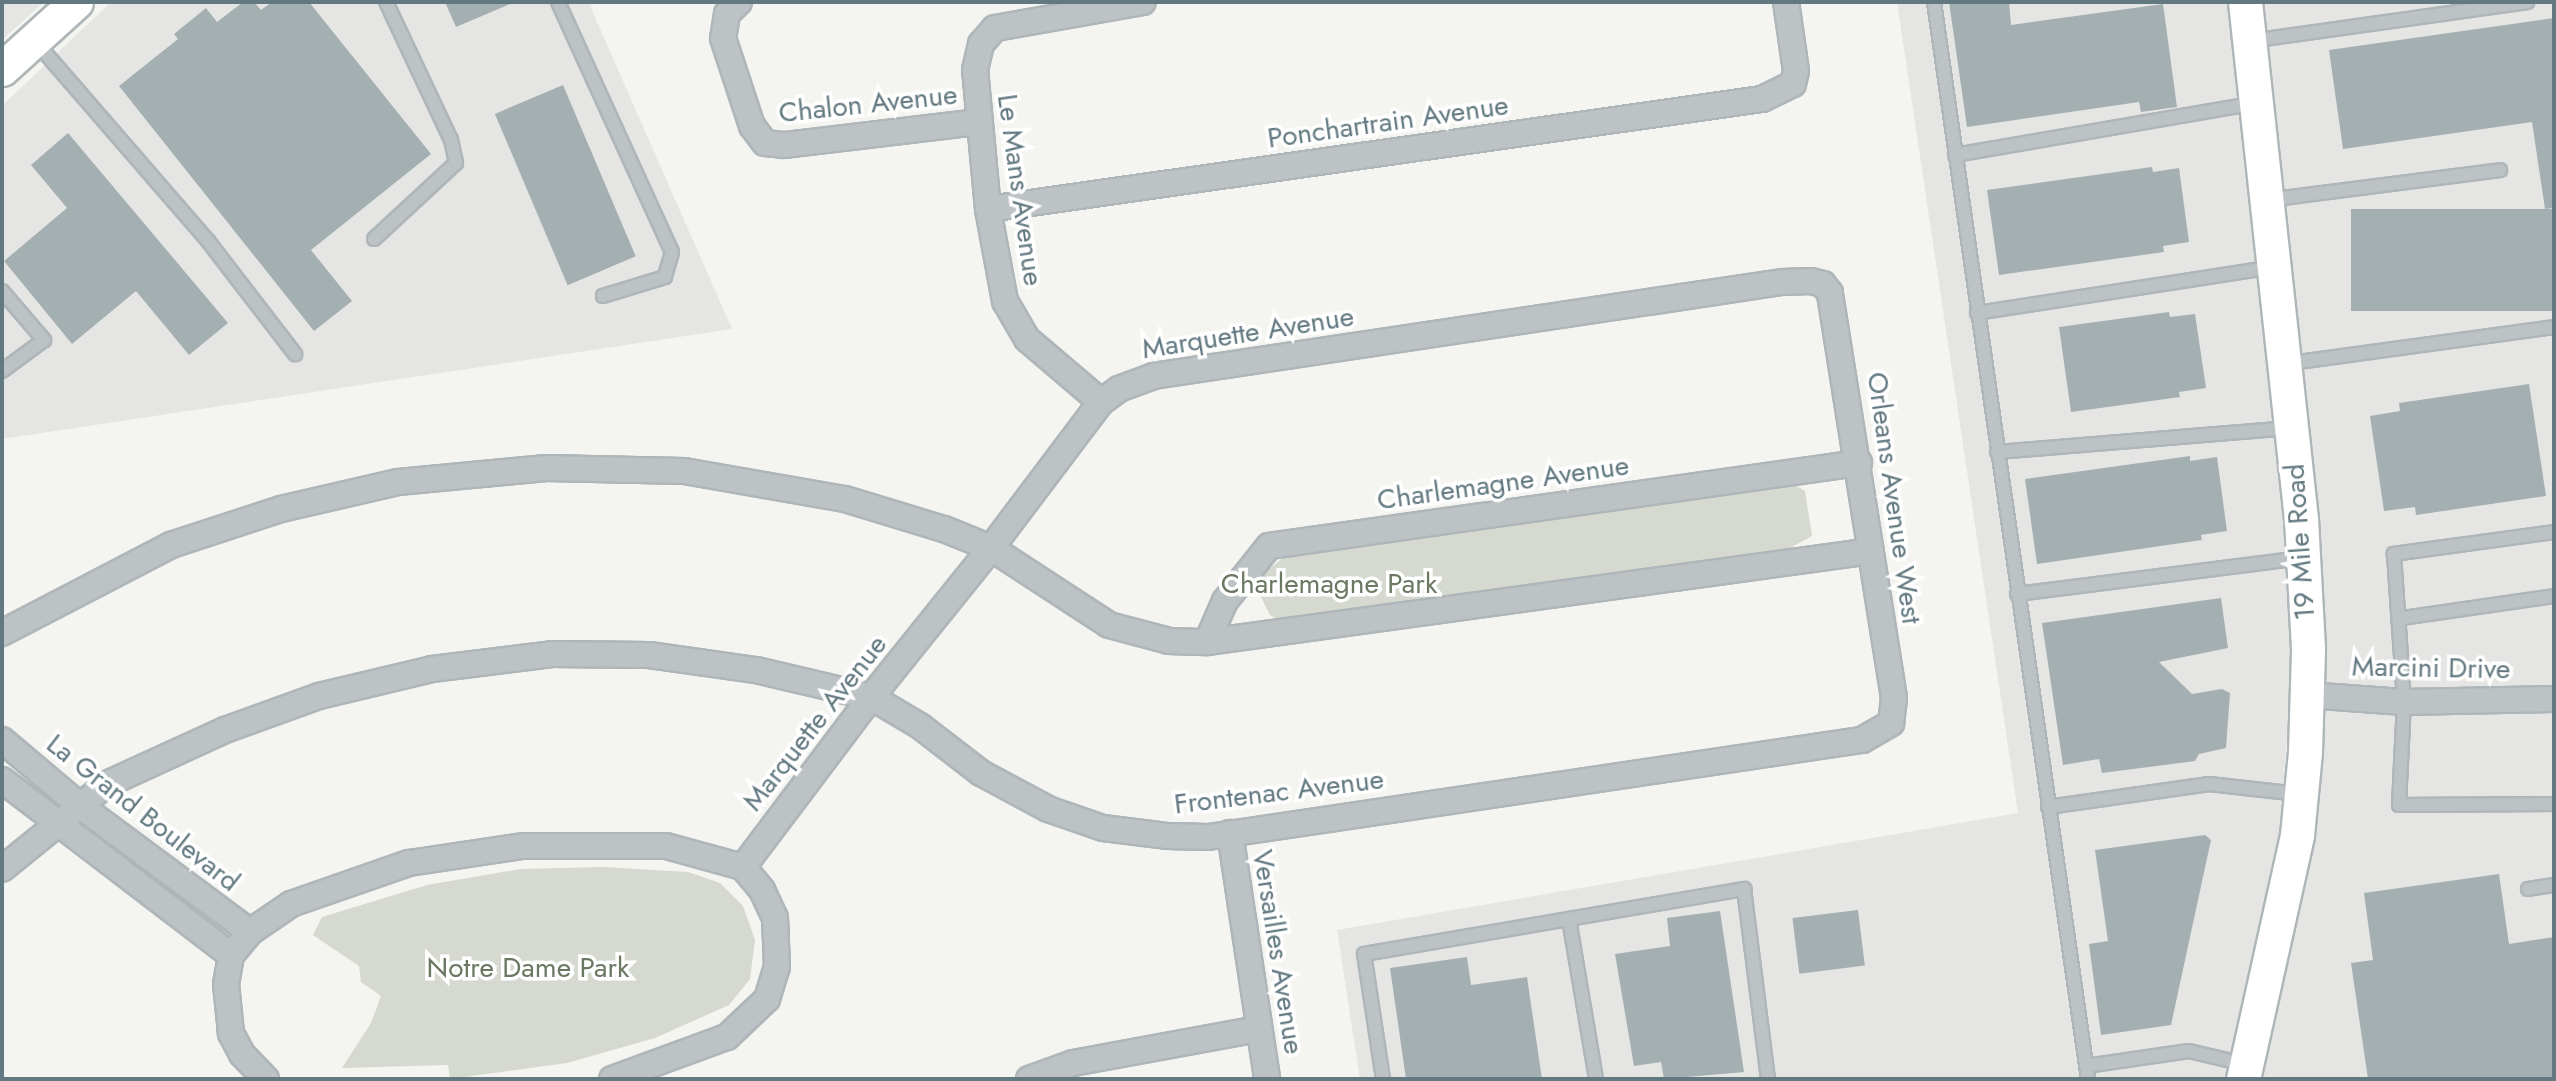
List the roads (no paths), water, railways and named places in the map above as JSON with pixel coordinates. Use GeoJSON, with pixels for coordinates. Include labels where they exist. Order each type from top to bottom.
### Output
{"type":"FeatureCollection","features":[{"type":"Feature","properties":{"kind":"street"},"geometry":{"type":"LineString","coordinates":[[13,53],[76,2]]}},
{"type":"Feature","properties":{"kind":"street","name":"Chalon Avenue"},"geometry":{"type":"LineString","coordinates":[[739,2],[723,25],[726,48],[752,126],[765,143],[785,145],[978,122]]}},
{"type":"Feature","properties":{"kind":"street","name":"Le Mans Avenue"},"geometry":{"type":"LineString","coordinates":[[1101,402],[1045,357],[1015,322],[1005,301],[988,209],[975,70],[987,34],[1004,25],[1143,2]]}},
{"type":"Feature","properties":{"kind":"street","name":"Ponchartrain Avenue"},"geometry":{"type":"LineString","coordinates":[[988,209],[1762,99],[1793,84],[1796,71],[1786,2]]}},
{"type":"Feature","properties":{"kind":"street","name":"19 Mile Road"},"geometry":{"type":"LineString","coordinates":[[2245,2],[2305,558],[2307,695],[2302,794],[2281,923],[2245,1072]]}},
{"type":"Feature","properties":{"kind":"street","name":"Marquette Avenue"},"geometry":{"type":"LineString","coordinates":[[743,867],[1101,402],[1119,388],[1154,376],[1782,282],[1823,284]]}},
{"type":"Feature","properties":{"kind":"street","name":"Orleans Avenue West"},"geometry":{"type":"LineString","coordinates":[[1823,284],[1835,306],[1894,698],[1891,723]]}},
{"type":"Feature","properties":{"kind":"street","name":"Charlemagne Avenue"},"geometry":{"type":"LineString","coordinates":[[1207,642],[1225,601],[1269,546],[1859,463]]}},
{"type":"Feature","properties":{"kind":"street"},"geometry":{"type":"LineString","coordinates":[[2,633],[126,565],[215,530],[340,494],[493,472],[618,467],[765,482],[898,514],[991,548],[1109,625],[1169,640],[1207,642],[1871,551]]}},
{"type":"Feature","properties":{"kind":"street","name":"Frontenac Avenue"},"geometry":{"type":"LineString","coordinates":[[2,869],[79,804],[107,785],[170,754],[279,710],[432,669],[552,654],[649,655],[756,670],[871,698],[920,726],[981,773],[1060,814],[1103,828],[1167,836],[1230,833],[1862,740],[1891,723]]}},
{"type":"Feature","properties":{"kind":"street","name":"Marcini Drive"},"geometry":{"type":"LineString","coordinates":[[2307,695],[2404,702],[2554,699]]}},
{"type":"Feature","properties":{"kind":"street","name":"La Grand Boulevard"},"geometry":{"type":"LineString","coordinates":[[2,740],[79,804],[250,932]]}},
{"type":"Feature","properties":{"kind":"street","name":"La Grand Boulevard"},"geometry":{"type":"LineString","coordinates":[[2,780],[231,955]]}},
{"type":"Feature","properties":{"kind":"street","name":"Versailles Avenue"},"geometry":{"type":"LineString","coordinates":[[1230,833],[1267,1079]]}},
{"type":"Feature","properties":{"kind":"street"},"geometry":{"type":"LineString","coordinates":[[266,1079],[242,1054],[231,1033],[226,1006],[231,955],[250,932],[291,904],[441,856],[523,846],[618,843],[666,846],[743,867],[762,890],[775,918],[777,967],[767,999],[727,1037],[612,1079]]}},
{"type":"Feature","properties":{"kind":"street"},"geometry":{"type":"LineString","coordinates":[[1029,1079],[1073,1063],[1259,1029]]}},
{"type":"Feature","properties":{"kind":"lane"},"geometry":{"type":"LineString","coordinates":[[374,239],[456,163],[451,139],[386,2]]}},
{"type":"Feature","properties":{"kind":"lane"},"geometry":{"type":"LineString","coordinates":[[558,2],[672,251],[665,276],[603,296]]}},
{"type":"Feature","properties":{"kind":"lane"},"geometry":{"type":"LineString","coordinates":[[1934,2],[2088,1079]]}},
{"type":"Feature","properties":{"kind":"lane"},"geometry":{"type":"LineString","coordinates":[[2249,41],[2527,2]]}},
{"type":"Feature","properties":{"kind":"lane"},"geometry":{"type":"LineString","coordinates":[[13,53],[208,242],[295,354]]}},
{"type":"Feature","properties":{"kind":"lane"},"geometry":{"type":"LineString","coordinates":[[1955,155],[2256,103]]}},
{"type":"Feature","properties":{"kind":"lane"},"geometry":{"type":"LineString","coordinates":[[2266,200],[2500,170]]}},
{"type":"Feature","properties":{"kind":"lane"},"geometry":{"type":"LineString","coordinates":[[1977,313],[2274,267]]}},
{"type":"Feature","properties":{"kind":"lane"},"geometry":{"type":"LineString","coordinates":[[2,291],[44,340],[2,371]]}},
{"type":"Feature","properties":{"kind":"lane"},"geometry":{"type":"LineString","coordinates":[[2284,364],[2554,327]]}},
{"type":"Feature","properties":{"kind":"lane"},"geometry":{"type":"LineString","coordinates":[[1997,452],[2291,428]]}},
{"type":"Feature","properties":{"kind":"lane"},"geometry":{"type":"LineString","coordinates":[[2554,532],[2394,554],[2402,618],[2404,702],[2399,805],[2554,804]]}},
{"type":"Feature","properties":{"kind":"lane"},"geometry":{"type":"LineString","coordinates":[[2017,594],[2305,558]]}},
{"type":"Feature","properties":{"kind":"lane"},"geometry":{"type":"LineString","coordinates":[[2402,618],[2554,596]]}},
{"type":"Feature","properties":{"kind":"lane"},"geometry":{"type":"LineString","coordinates":[[2048,807],[2209,784],[2302,794]]}},
{"type":"Feature","properties":{"kind":"lane"},"geometry":{"type":"LineString","coordinates":[[2528,889],[2554,886]]}},
{"type":"Feature","properties":{"kind":"lane"},"geometry":{"type":"LineString","coordinates":[[1383,1079],[1364,954],[1744,889],[1769,1079]]}},
{"type":"Feature","properties":{"kind":"lane"},"geometry":{"type":"LineString","coordinates":[[1569,919],[1596,1079]]}},
{"type":"Feature","properties":{"kind":"lane"},"geometry":{"type":"LineString","coordinates":[[2086,1066],[2189,1051],[2245,1072]]}},
{"type":"Feature","properties":{"kind":"park label","name":"Charlemagne Park"},"geometry":{"type":"Point","coordinates":[1329,584]}},
{"type":"Feature","properties":{"kind":"park label","name":"Notre Dame Park"},"geometry":{"type":"Point","coordinates":[528,968]}}]}
